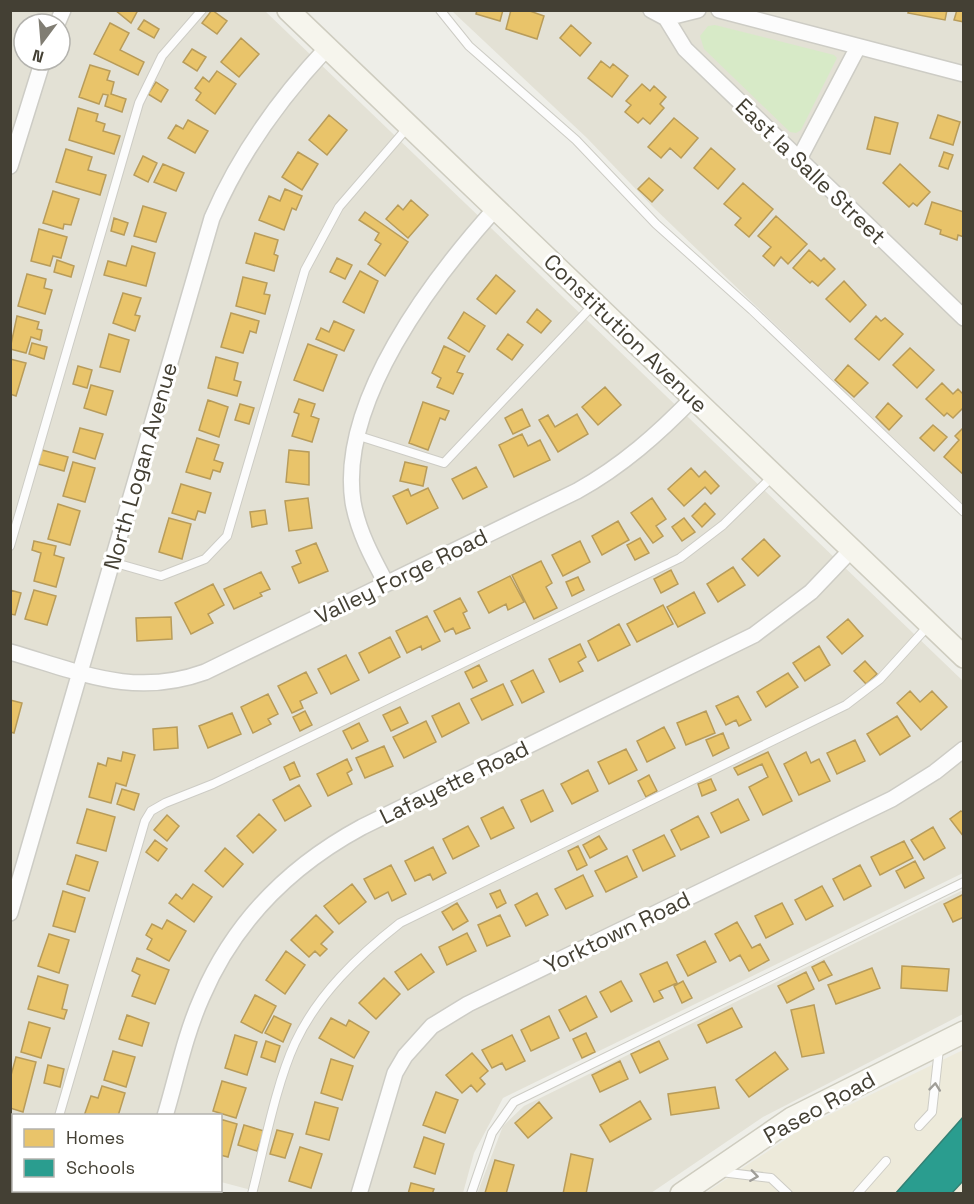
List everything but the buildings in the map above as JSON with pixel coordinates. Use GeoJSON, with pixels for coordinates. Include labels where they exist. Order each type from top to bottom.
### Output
{"type":"FeatureCollection","features":[{"type":"Feature","properties":{"kind":"main road","name":"Constitution Avenue"},"geometry":{"type":"LineString","coordinates":[[288,10],[963,657]]}},
{"type":"Feature","properties":{"kind":"main road","name":"Paseo Road"},"geometry":{"type":"LineString","coordinates":[[681,1194],[792,1118],[963,1032]]}},
{"type":"Feature","properties":{"kind":"street"},"geometry":{"type":"LineString","coordinates":[[651,10],[666,18],[698,10]]}},
{"type":"Feature","properties":{"kind":"street"},"geometry":{"type":"LineString","coordinates":[[719,10],[963,74]]}},
{"type":"Feature","properties":{"kind":"street","name":"East la Salle Street"},"geometry":{"type":"LineString","coordinates":[[666,18],[685,49],[963,318]]}},
{"type":"Feature","properties":{"kind":"street"},"geometry":{"type":"LineString","coordinates":[[799,159],[858,46]]}},
{"type":"Feature","properties":{"kind":"street","name":"North Logan Avenue"},"geometry":{"type":"LineString","coordinates":[[10,913],[212,218],[230,180],[261,126],[300,76],[327,48]]}},
{"type":"Feature","properties":{"kind":"street"},"geometry":{"type":"LineString","coordinates":[[10,166],[39,72]]}},
{"type":"Feature","properties":{"kind":"street"},"geometry":{"type":"LineString","coordinates":[[386,583],[369,551],[353,502],[353,469],[359,436],[372,391],[404,328],[442,271],[495,209]]}},
{"type":"Feature","properties":{"kind":"street","name":"Valley Forge Road"},"geometry":{"type":"LineString","coordinates":[[10,652],[133,684],[159,685],[182,681],[205,672],[604,476],[657,436],[694,397]]}},
{"type":"Feature","properties":{"kind":"street","name":"Lafayette Road"},"geometry":{"type":"LineString","coordinates":[[166,1114],[191,1028],[213,972],[246,922],[283,880],[325,849],[362,827],[754,635],[811,592],[852,549]]}},
{"type":"Feature","properties":{"kind":"street","name":"Yorktown Road"},"geometry":{"type":"LineString","coordinates":[[359,1194],[395,1073],[405,1056],[432,1026],[487,994],[892,799],[935,772],[963,749]]}},
{"type":"Feature","properties":{"kind":"lane"},"geometry":{"type":"LineString","coordinates":[[10,546],[139,103],[162,56],[202,10]]}},
{"type":"Feature","properties":{"kind":"lane"},"geometry":{"type":"LineString","coordinates":[[440,10],[468,46],[576,140],[656,224],[752,310],[963,512]]}},
{"type":"Feature","properties":{"kind":"lane"},"geometry":{"type":"LineString","coordinates":[[112,562],[161,576],[205,559],[227,536],[305,270],[339,207],[409,126]]}},
{"type":"Feature","properties":{"kind":"lane"},"geometry":{"type":"LineString","coordinates":[[359,436],[444,463],[595,302]]}},
{"type":"Feature","properties":{"kind":"lane"},"geometry":{"type":"LineString","coordinates":[[60,1114],[145,821],[151,811],[243,770],[680,558],[723,525],[774,475]]}},
{"type":"Feature","properties":{"kind":"lane"},"geometry":{"type":"LineString","coordinates":[[252,1194],[295,1043],[329,988],[384,936],[400,923],[846,705],[880,679],[930,624]]}},
{"type":"Feature","properties":{"kind":"lane"},"geometry":{"type":"LineString","coordinates":[[471,1194],[489,1140],[514,1102],[963,882]]}},
{"type":"Feature","properties":{"kind":"lane"},"geometry":{"type":"LineString","coordinates":[[920,1126],[932,1112],[939,1044]]}},
{"type":"Feature","properties":{"kind":"lane"},"geometry":{"type":"LineString","coordinates":[[857,1194],[886,1161]]}},
{"type":"Feature","properties":{"kind":"lane"},"geometry":{"type":"LineString","coordinates":[[714,1171],[771,1178],[788,1194]]}},
{"type":"Feature","properties":{"kind":"shaded area"},"geometry":{"type":"Polygon","coordinates":[[[10,11],[265,11],[963,681],[963,873],[503,1098],[474,1153],[463,1193],[263,1193],[222,1182],[222,1114],[12,1114],[12,1124],[10,11]]]}},
{"type":"Feature","properties":{"kind":"shaded area"},"geometry":{"type":"Polygon","coordinates":[[[452,11],[963,11],[963,505],[652,206],[587,138],[452,11]]]}},
{"type":"Feature","properties":{"kind":"shaded area"},"geometry":{"type":"Polygon","coordinates":[[[963,890],[963,1014],[763,1117],[651,1193],[477,1194],[503,1126],[524,1106],[963,890]]]}},
{"type":"Feature","properties":{"kind":"shaded area"},"geometry":{"type":"Polygon","coordinates":[[[963,1050],[963,1193],[704,1194],[804,1127],[963,1050]]]}},
{"type":"Feature","properties":{"kind":"green space"},"geometry":{"type":"Polygon","coordinates":[[[715,25],[834,55],[837,58],[801,130],[796,133],[790,132],[704,49],[700,36],[708,26],[715,25]]]}}]}
